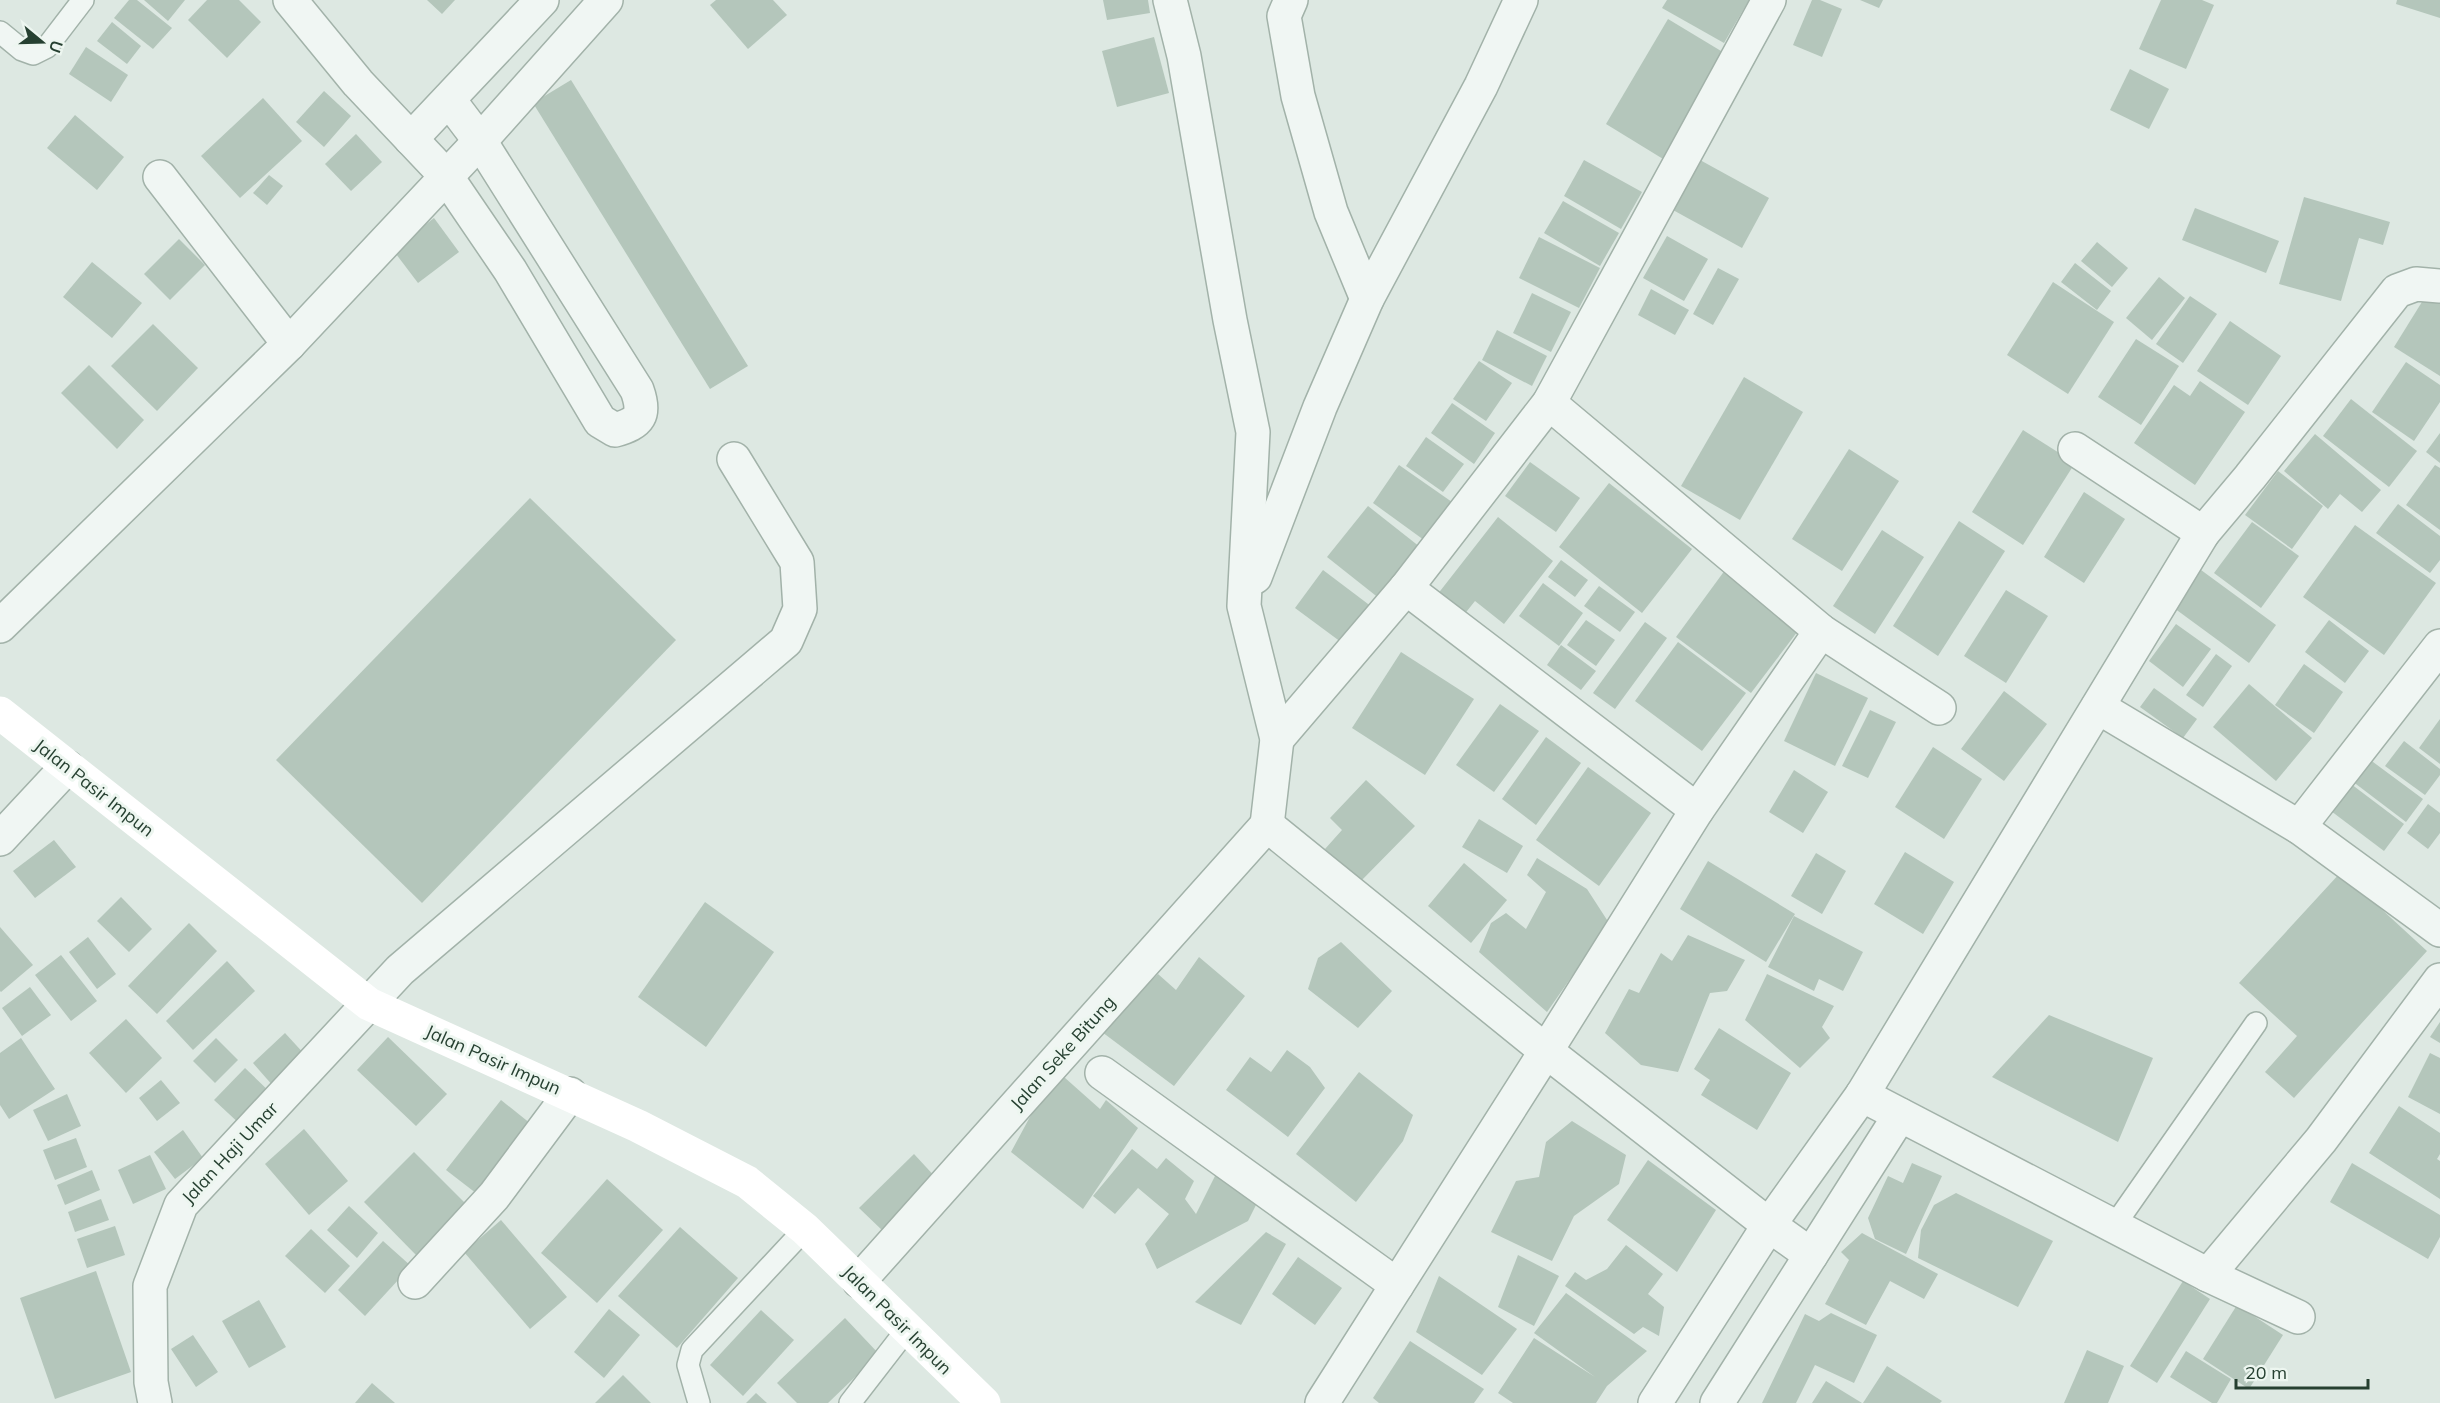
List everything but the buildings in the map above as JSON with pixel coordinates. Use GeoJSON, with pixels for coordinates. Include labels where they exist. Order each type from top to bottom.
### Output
{"type":"FeatureCollection","features":[{"type":"Feature","properties":{"kind":"street"},"geometry":{"type":"LineString","coordinates":[[290,0],[358,83],[446,176],[510,270],[600,421],[615,430],[630,426],[640,417],[642,404],[636,390],[480,141],[449,100]]}},
{"type":"Feature","properties":{"kind":"street"},"geometry":{"type":"LineString","coordinates":[[411,139],[542,0]]}},
{"type":"Feature","properties":{"kind":"street"},"geometry":{"type":"LineString","coordinates":[[0,626],[289,344],[480,141],[606,0]]}},
{"type":"Feature","properties":{"kind":"street"},"geometry":{"type":"LineString","coordinates":[[1170,0],[1184,56],[1230,320],[1253,432],[1244,606],[1278,739],[1267,825],[1546,1052],[1811,1255]]}},
{"type":"Feature","properties":{"kind":"street"},"geometry":{"type":"LineString","coordinates":[[1244,606],[1320,406],[1368,299],[1481,86],[1521,0]]}},
{"type":"Feature","properties":{"kind":"street"},"geometry":{"type":"LineString","coordinates":[[1278,739],[1406,588],[1549,403],[1769,0]]}},
{"type":"Feature","properties":{"kind":"street"},"geometry":{"type":"LineString","coordinates":[[1285,5],[1298,96],[1331,212],[1368,299]]}},
{"type":"Feature","properties":{"kind":"street"},"geometry":{"type":"LineString","coordinates":[[160,177],[289,344]]}},
{"type":"Feature","properties":{"kind":"street"},"geometry":{"type":"LineString","coordinates":[[1655,1403],[1769,1225],[1862,1095],[2203,533],[2397,291],[2416,284],[2440,286]]}},
{"type":"Feature","properties":{"kind":"street"},"geometry":{"type":"LineString","coordinates":[[1549,403],[1821,630],[1939,708]]}},
{"type":"Feature","properties":{"kind":"street"},"geometry":{"type":"LineString","coordinates":[[2075,449],[2203,533]]}},
{"type":"Feature","properties":{"kind":"street","name":"Jalan Haji Umar"},"geometry":{"type":"LineString","coordinates":[[155,1403],[151,1382],[150,1286],[181,1204],[400,970],[786,640],[800,609],[797,562],[735,459]]}},
{"type":"Feature","properties":{"kind":"street"},"geometry":{"type":"LineString","coordinates":[[1406,588],[1697,810]]}},
{"type":"Feature","properties":{"kind":"street"},"geometry":{"type":"LineString","coordinates":[[1322,1403],[1697,810],[1821,630]]}},
{"type":"Feature","properties":{"kind":"street"},"geometry":{"type":"LineString","coordinates":[[2299,827],[2440,646]]}},
{"type":"Feature","properties":{"kind":"street"},"geometry":{"type":"LineString","coordinates":[[2098,707],[2299,827],[2440,930]]}},
{"type":"Feature","properties":{"kind":"street","name":"Jalan Pasir Impun"},"geometry":{"type":"LineString","coordinates":[[0,713],[369,1004],[570,1094],[747,1182],[805,1229],[984,1403]]}},
{"type":"Feature","properties":{"kind":"street"},"geometry":{"type":"LineString","coordinates":[[0,838],[67,767]]}},
{"type":"Feature","properties":{"kind":"street","name":"Jalan Seke Bitung"},"geometry":{"type":"LineString","coordinates":[[859,1281],[1267,825]]}},
{"type":"Feature","properties":{"kind":"street"},"geometry":{"type":"LineString","coordinates":[[2208,1275],[2321,1140],[2440,980]]}},
{"type":"Feature","properties":{"kind":"street"},"geometry":{"type":"LineString","coordinates":[[1102,1073],[1397,1285]]}},
{"type":"Feature","properties":{"kind":"street"},"geometry":{"type":"LineString","coordinates":[[416,1282],[494,1196],[570,1094]]}},
{"type":"Feature","properties":{"kind":"street"},"geometry":{"type":"LineString","coordinates":[[1862,1095],[2208,1275],[2298,1317]]}},
{"type":"Feature","properties":{"kind":"street"},"geometry":{"type":"LineString","coordinates":[[1717,1403],[1900,1115]]}},
{"type":"Feature","properties":{"kind":"lane"},"geometry":{"type":"LineString","coordinates":[[0,32],[22,50],[33,54],[46,47],[83,0]]}},
{"type":"Feature","properties":{"kind":"lane"},"geometry":{"type":"LineString","coordinates":[[2114,1226],[2256,1023]]}},
{"type":"Feature","properties":{"kind":"lane"},"geometry":{"type":"LineString","coordinates":[[699,1403],[688,1365],[692,1350],[805,1229]]}},
{"type":"Feature","properties":{"kind":"lane"},"geometry":{"type":"LineString","coordinates":[[850,1403],[908,1328]]}}]}
